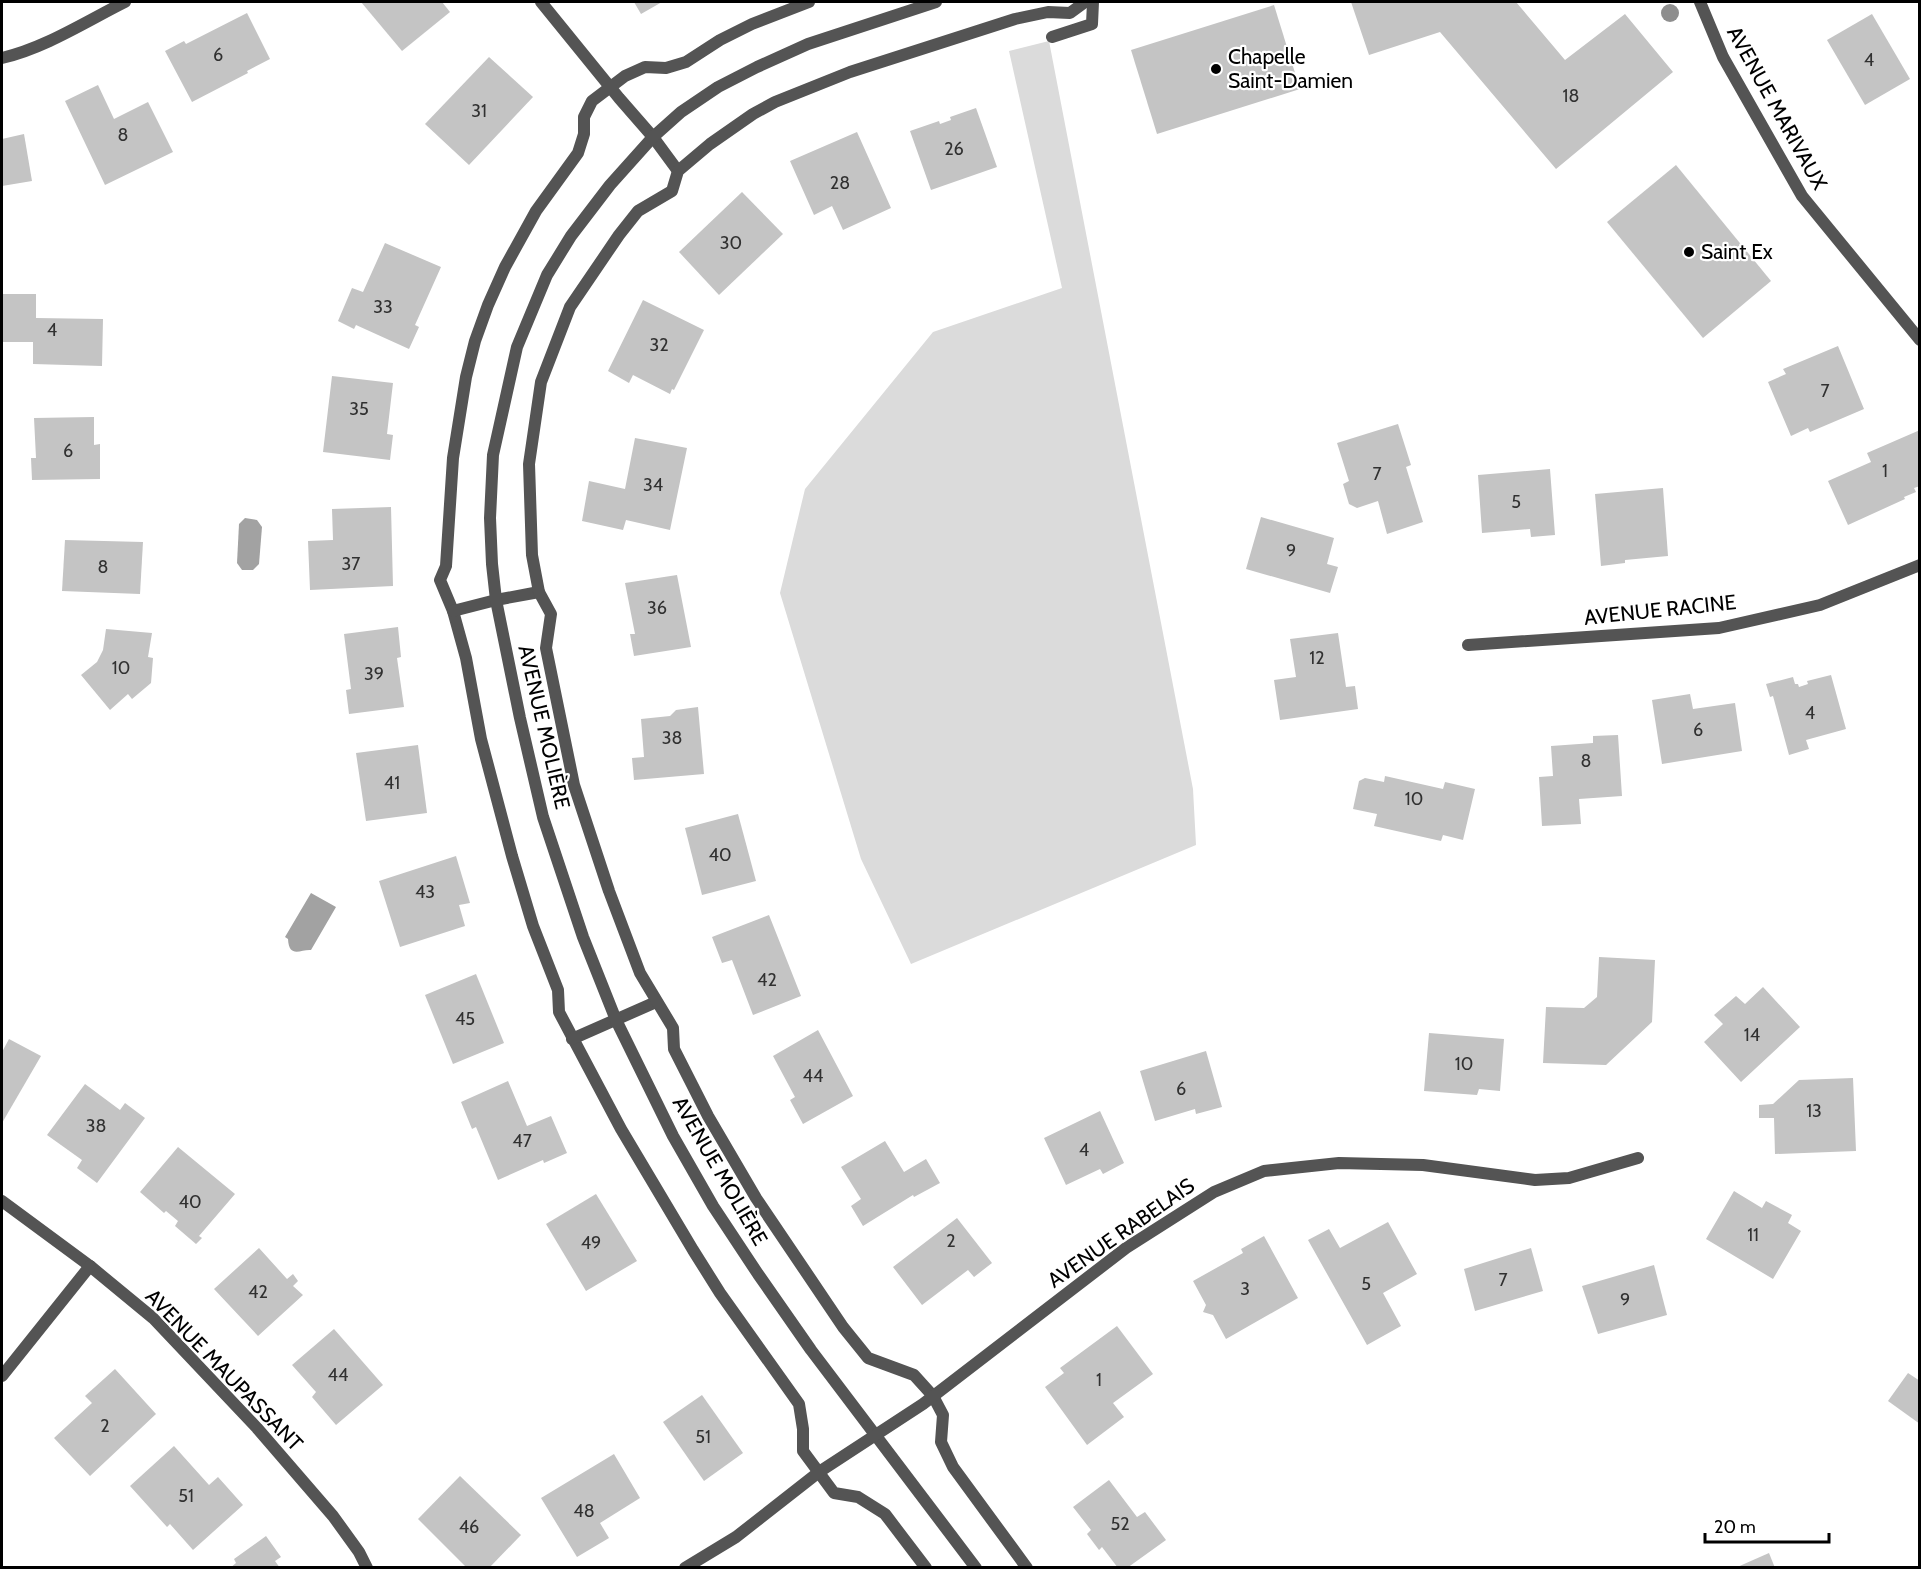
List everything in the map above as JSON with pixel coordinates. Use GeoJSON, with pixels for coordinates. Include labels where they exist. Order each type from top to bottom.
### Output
{"type":"FeatureCollection","features":[{"type":"Feature","properties":{"kind":"street"},"geometry":{"type":"LineString","coordinates":[[2,58],[52,39],[124,2]]}},
{"type":"Feature","properties":{"kind":"street"},"geometry":{"type":"LineString","coordinates":[[541,2],[609,87],[653,137],[678,171]]}},
{"type":"Feature","properties":{"kind":"street"},"geometry":{"type":"LineString","coordinates":[[809,2],[752,24],[720,40],[686,62],[666,68],[645,67],[625,76],[592,101],[584,117],[584,135],[578,153],[536,211],[510,258],[488,305],[475,341],[466,377],[453,458],[446,566],[440,580],[453,611],[466,658],[481,739],[497,803],[533,926],[558,990],[559,1012],[572,1039],[621,1129],[693,1250],[720,1293],[799,1404],[803,1429],[802,1451],[834,1492],[858,1497],[885,1514],[926,1568]]}},
{"type":"Feature","properties":{"kind":"street","name":"AVENUE MOLIÈRE"},"geometry":{"type":"LineString","coordinates":[[936,2],[808,44],[756,66],[718,87],[681,112],[653,137],[610,185],[571,236],[547,275],[516,347],[493,455],[490,518],[496,600],[543,817],[583,937],[616,1020],[673,1136],[713,1206],[811,1350],[976,1568]]}},
{"type":"Feature","properties":{"kind":"street"},"geometry":{"type":"LineString","coordinates":[[1027,1568],[953,1467],[941,1442],[943,1416],[933,1396],[914,1375],[868,1358],[843,1327],[756,1198],[708,1116],[674,1049],[673,1028],[640,973],[609,891],[574,785],[546,648],[551,614],[540,592],[532,555],[529,464],[541,382],[570,307],[638,211],[672,191],[678,171],[710,144],[753,114],[850,72],[1015,18],[1048,12],[1070,13],[1085,2]]}},
{"type":"Feature","properties":{"kind":"street"},"geometry":{"type":"LineString","coordinates":[[1052,37],[1092,24],[1093,2]]}},
{"type":"Feature","properties":{"kind":"street","name":"AVENUE MARIVAUX"},"geometry":{"type":"LineString","coordinates":[[1700,2],[1723,57],[1802,196],[1920,340]]}},
{"type":"Feature","properties":{"kind":"street","name":"AVENUE RACINE"},"geometry":{"type":"LineString","coordinates":[[1468,645],[1719,628],[1820,605],[1920,565]]}},
{"type":"Feature","properties":{"kind":"street"},"geometry":{"type":"LineString","coordinates":[[453,611],[540,592]]}},
{"type":"Feature","properties":{"kind":"street"},"geometry":{"type":"LineString","coordinates":[[572,1039],[656,1002]]}},
{"type":"Feature","properties":{"kind":"street","name":"AVENUE RABELAIS"},"geometry":{"type":"LineString","coordinates":[[876,1435],[933,1396],[1126,1248],[1214,1192],[1264,1171],[1339,1163],[1423,1165],[1535,1180],[1569,1178],[1638,1158]]}},
{"type":"Feature","properties":{"kind":"street","name":"AVENUE MAUPASSANT"},"geometry":{"type":"LineString","coordinates":[[2,1201],[90,1266],[153,1318],[257,1428],[333,1516],[359,1552],[367,1568]]}},
{"type":"Feature","properties":{"kind":"street"},"geometry":{"type":"LineString","coordinates":[[2,1376],[90,1266]]}},
{"type":"Feature","properties":{"kind":"street"},"geometry":{"type":"LineString","coordinates":[[685,1568],[736,1537],[819,1472],[876,1435]]}},
{"type":"Feature","properties":{"kind":"shaded area"},"geometry":{"type":"Polygon","coordinates":[[[1049,41],[1193,789],[1196,845],[911,964],[861,859],[780,593],[805,489],[933,332],[1062,288],[1009,51],[1049,41]]]}},
{"type":"Feature","properties":{"kind":"shaded area"},"geometry":{"type":"Polygon","coordinates":[[[245,518],[257,520],[262,527],[259,564],[253,570],[242,570],[237,563],[239,524],[245,518]]]}},
{"type":"Feature","properties":{"kind":"shaded area"},"geometry":{"type":"Polygon","coordinates":[[[311,893],[336,907],[311,950],[296,952],[291,949],[285,937],[311,893]]]}},
{"type":"Feature","properties":{"kind":"building"},"geometry":{"type":"Polygon","coordinates":[[[361,2],[442,2],[450,12],[402,51],[361,2]]]}},
{"type":"Feature","properties":{"kind":"building"},"geometry":{"type":"Polygon","coordinates":[[[634,2],[662,2],[641,14],[634,2]]]}},
{"type":"Feature","properties":{"kind":"building"},"geometry":{"type":"Polygon","coordinates":[[[1351,2],[1516,2],[1565,60],[1625,14],[1673,72],[1556,169],[1440,32],[1369,55],[1351,2]]]}},
{"type":"Feature","properties":{"kind":"building","name":"Chapelle Saint-Damien"},"geometry":{"type":"Polygon","coordinates":[[[1274,5],[1300,89],[1157,134],[1131,50],[1274,5]]]}},
{"type":"Feature","properties":{"kind":"building"},"geometry":{"type":"Polygon","coordinates":[[[247,13],[270,59],[192,102],[165,51],[184,41],[186,44],[247,13]]]}},
{"type":"Feature","properties":{"kind":"building"},"geometry":{"type":"Polygon","coordinates":[[[1872,14],[1910,79],[1865,105],[1827,40],[1872,14]]]}},
{"type":"Feature","properties":{"kind":"building"},"geometry":{"type":"Polygon","coordinates":[[[489,57],[533,97],[469,165],[425,124],[489,57]]]}},
{"type":"Feature","properties":{"kind":"building"},"geometry":{"type":"Polygon","coordinates":[[[98,85],[114,119],[148,102],[173,152],[105,185],[65,101],[98,85]]]}},
{"type":"Feature","properties":{"kind":"building"},"geometry":{"type":"Polygon","coordinates":[[[976,108],[997,167],[931,190],[910,131],[939,121],[940,124],[951,120],[950,117],[976,108]]]}},
{"type":"Feature","properties":{"kind":"building"},"geometry":{"type":"Polygon","coordinates":[[[857,132],[891,208],[843,230],[832,206],[814,215],[790,161],[857,132]]]}},
{"type":"Feature","properties":{"kind":"building"},"geometry":{"type":"Polygon","coordinates":[[[24,134],[32,181],[2,186],[2,139],[24,134]]]}},
{"type":"Feature","properties":{"kind":"building","name":"Saint Ex"},"geometry":{"type":"Polygon","coordinates":[[[1676,165],[1771,281],[1703,338],[1607,222],[1676,165]]]}},
{"type":"Feature","properties":{"kind":"building"},"geometry":{"type":"Polygon","coordinates":[[[742,192],[783,234],[719,295],[679,252],[742,192]]]}},
{"type":"Feature","properties":{"kind":"building"},"geometry":{"type":"Polygon","coordinates":[[[385,243],[441,267],[415,325],[419,327],[409,349],[356,325],[354,329],[338,321],[352,288],[363,292],[385,243]]]}},
{"type":"Feature","properties":{"kind":"building"},"geometry":{"type":"Polygon","coordinates":[[[2,294],[36,294],[36,318],[103,319],[102,366],[33,364],[33,342],[2,342],[2,294]]]}},
{"type":"Feature","properties":{"kind":"building"},"geometry":{"type":"Polygon","coordinates":[[[643,300],[704,330],[670,394],[633,375],[629,383],[608,371],[643,300]]]}},
{"type":"Feature","properties":{"kind":"building"},"geometry":{"type":"Polygon","coordinates":[[[1838,346],[1864,409],[1810,432],[1808,428],[1791,436],[1768,382],[1786,374],[1783,369],[1838,346]]]}},
{"type":"Feature","properties":{"kind":"building"},"geometry":{"type":"Polygon","coordinates":[[[332,376],[393,383],[387,434],[393,435],[390,460],[323,452],[332,376]]]}},
{"type":"Feature","properties":{"kind":"building"},"geometry":{"type":"Polygon","coordinates":[[[94,417],[94,445],[100,444],[100,479],[32,480],[31,458],[36,458],[34,418],[94,417]]]}},
{"type":"Feature","properties":{"kind":"building"},"geometry":{"type":"Polygon","coordinates":[[[1398,424],[1411,465],[1406,467],[1423,522],[1387,534],[1378,501],[1357,508],[1349,504],[1343,484],[1349,481],[1337,443],[1398,424]]]}},
{"type":"Feature","properties":{"kind":"building"},"geometry":{"type":"Polygon","coordinates":[[[1920,430],[1920,486],[1914,488],[1916,492],[1848,525],[1828,481],[1871,462],[1867,453],[1920,430]]]}},
{"type":"Feature","properties":{"kind":"building"},"geometry":{"type":"Polygon","coordinates":[[[635,438],[687,448],[670,530],[626,520],[623,530],[582,521],[589,481],[625,489],[635,438]]]}},
{"type":"Feature","properties":{"kind":"building"},"geometry":{"type":"Polygon","coordinates":[[[1550,469],[1555,535],[1531,537],[1530,529],[1482,533],[1478,475],[1550,469]]]}},
{"type":"Feature","properties":{"kind":"building"},"geometry":{"type":"Polygon","coordinates":[[[1663,488],[1668,556],[1625,560],[1625,563],[1601,566],[1595,494],[1663,488]]]}},
{"type":"Feature","properties":{"kind":"building"},"geometry":{"type":"Polygon","coordinates":[[[391,507],[393,586],[310,590],[308,541],[333,540],[332,509],[391,507]]]}},
{"type":"Feature","properties":{"kind":"building"},"geometry":{"type":"Polygon","coordinates":[[[1261,517],[1334,538],[1327,564],[1338,567],[1330,593],[1246,569],[1261,517]]]}},
{"type":"Feature","properties":{"kind":"building"},"geometry":{"type":"Polygon","coordinates":[[[65,540],[143,542],[140,594],[62,591],[65,540]]]}},
{"type":"Feature","properties":{"kind":"building"},"geometry":{"type":"Polygon","coordinates":[[[677,575],[691,647],[634,656],[630,634],[635,634],[625,583],[677,575]]]}},
{"type":"Feature","properties":{"kind":"building"},"geometry":{"type":"Polygon","coordinates":[[[398,627],[401,657],[397,658],[404,707],[349,714],[346,690],[351,689],[344,634],[398,627]]]}},
{"type":"Feature","properties":{"kind":"building"},"geometry":{"type":"Polygon","coordinates":[[[106,629],[152,633],[148,657],[153,658],[151,683],[132,699],[128,694],[110,710],[81,675],[97,662],[103,650],[106,629]]]}},
{"type":"Feature","properties":{"kind":"building"},"geometry":{"type":"Polygon","coordinates":[[[1338,633],[1346,687],[1355,686],[1358,709],[1280,720],[1274,680],[1296,677],[1290,639],[1338,633]]]}},
{"type":"Feature","properties":{"kind":"building"},"geometry":{"type":"Polygon","coordinates":[[[1831,675],[1846,729],[1806,740],[1809,749],[1789,755],[1773,696],[1770,697],[1766,684],[1793,677],[1795,684],[1799,687],[1808,684],[1807,681],[1831,675]]]}},
{"type":"Feature","properties":{"kind":"building"},"geometry":{"type":"Polygon","coordinates":[[[1690,694],[1693,709],[1735,703],[1742,751],[1662,764],[1652,700],[1690,694]]]}},
{"type":"Feature","properties":{"kind":"building"},"geometry":{"type":"Polygon","coordinates":[[[698,707],[704,774],[634,780],[632,758],[644,757],[641,719],[670,716],[676,710],[698,707]]]}},
{"type":"Feature","properties":{"kind":"building"},"geometry":{"type":"Polygon","coordinates":[[[1618,735],[1622,796],[1579,799],[1581,824],[1542,826],[1539,777],[1553,776],[1551,746],[1593,743],[1593,736],[1618,735]]]}},
{"type":"Feature","properties":{"kind":"building"},"geometry":{"type":"Polygon","coordinates":[[[418,745],[427,813],[366,821],[356,753],[418,745]]]}},
{"type":"Feature","properties":{"kind":"building"},"geometry":{"type":"Polygon","coordinates":[[[1385,776],[1443,789],[1445,782],[1475,789],[1463,840],[1443,835],[1441,841],[1374,826],[1377,814],[1353,809],[1359,781],[1365,778],[1384,782],[1385,776]]]}},
{"type":"Feature","properties":{"kind":"building"},"geometry":{"type":"Polygon","coordinates":[[[738,814],[756,881],[702,895],[685,828],[738,814]]]}},
{"type":"Feature","properties":{"kind":"building"},"geometry":{"type":"Polygon","coordinates":[[[456,856],[470,903],[459,905],[465,926],[400,947],[379,881],[456,856]]]}},
{"type":"Feature","properties":{"kind":"building"},"geometry":{"type":"Polygon","coordinates":[[[769,915],[801,996],[753,1015],[732,960],[722,963],[712,937],[769,915]]]}},
{"type":"Feature","properties":{"kind":"building"},"geometry":{"type":"Polygon","coordinates":[[[1599,957],[1655,960],[1652,1022],[1606,1065],[1543,1063],[1546,1007],[1584,1008],[1597,997],[1599,957]]]}},
{"type":"Feature","properties":{"kind":"building"},"geometry":{"type":"Polygon","coordinates":[[[476,974],[504,1043],[453,1064],[425,995],[476,974]]]}},
{"type":"Feature","properties":{"kind":"building"},"geometry":{"type":"Polygon","coordinates":[[[1763,987],[1800,1027],[1741,1082],[1704,1042],[1723,1024],[1714,1015],[1736,996],[1745,1004],[1763,987]]]}},
{"type":"Feature","properties":{"kind":"building"},"geometry":{"type":"Polygon","coordinates":[[[818,1030],[853,1096],[803,1124],[790,1100],[795,1097],[773,1056],[818,1030]]]}},
{"type":"Feature","properties":{"kind":"building"},"geometry":{"type":"Polygon","coordinates":[[[1429,1033],[1504,1039],[1500,1091],[1479,1089],[1477,1095],[1424,1091],[1429,1033]]]}},
{"type":"Feature","properties":{"kind":"building"},"geometry":{"type":"Polygon","coordinates":[[[9,1039],[41,1056],[2,1123],[2,1052],[9,1039]]]}},
{"type":"Feature","properties":{"kind":"building"},"geometry":{"type":"Polygon","coordinates":[[[1206,1051],[1222,1107],[1196,1114],[1195,1109],[1155,1121],[1140,1071],[1206,1051]]]}},
{"type":"Feature","properties":{"kind":"building"},"geometry":{"type":"Polygon","coordinates":[[[1853,1078],[1856,1151],[1775,1154],[1774,1118],[1759,1118],[1759,1105],[1773,1104],[1799,1080],[1853,1078]]]}},
{"type":"Feature","properties":{"kind":"building"},"geometry":{"type":"Polygon","coordinates":[[[508,1081],[527,1126],[551,1116],[567,1153],[544,1163],[543,1160],[498,1180],[476,1127],[472,1129],[461,1102],[508,1081]]]}},
{"type":"Feature","properties":{"kind":"building"},"geometry":{"type":"Polygon","coordinates":[[[85,1084],[120,1110],[125,1103],[145,1118],[97,1183],[77,1168],[82,1160],[47,1135],[85,1084]]]}},
{"type":"Feature","properties":{"kind":"building"},"geometry":{"type":"Polygon","coordinates":[[[1100,1111],[1124,1163],[1103,1174],[1100,1169],[1066,1185],[1044,1138],[1100,1111]]]}},
{"type":"Feature","properties":{"kind":"building"},"geometry":{"type":"Polygon","coordinates":[[[885,1141],[904,1172],[926,1159],[940,1183],[914,1197],[913,1195],[863,1226],[851,1206],[861,1199],[841,1167],[885,1141]]]}},
{"type":"Feature","properties":{"kind":"building"},"geometry":{"type":"Polygon","coordinates":[[[178,1147],[235,1194],[199,1236],[202,1238],[196,1244],[175,1226],[178,1221],[166,1211],[164,1213],[140,1192],[178,1147]]]}},
{"type":"Feature","properties":{"kind":"building"},"geometry":{"type":"Polygon","coordinates":[[[1734,1191],[1762,1208],[1766,1201],[1792,1215],[1788,1223],[1801,1231],[1773,1279],[1706,1239],[1734,1191]]]}},
{"type":"Feature","properties":{"kind":"building"},"geometry":{"type":"Polygon","coordinates":[[[596,1194],[637,1261],[586,1291],[546,1224],[596,1194]]]}},
{"type":"Feature","properties":{"kind":"building"},"geometry":{"type":"Polygon","coordinates":[[[957,1218],[992,1263],[974,1277],[968,1270],[922,1305],[893,1267],[957,1218]]]}},
{"type":"Feature","properties":{"kind":"building"},"geometry":{"type":"Polygon","coordinates":[[[1388,1222],[1417,1274],[1383,1293],[1401,1326],[1367,1345],[1308,1240],[1329,1229],[1340,1248],[1388,1222]]]}},
{"type":"Feature","properties":{"kind":"building"},"geometry":{"type":"Polygon","coordinates":[[[1264,1236],[1298,1298],[1226,1339],[1213,1315],[1203,1312],[1206,1305],[1193,1281],[1243,1253],[1241,1249],[1264,1236]]]}},
{"type":"Feature","properties":{"kind":"building"},"geometry":{"type":"Polygon","coordinates":[[[259,1248],[287,1279],[293,1274],[298,1281],[293,1286],[303,1295],[258,1336],[214,1289],[259,1248]]]}},
{"type":"Feature","properties":{"kind":"building"},"geometry":{"type":"Polygon","coordinates":[[[1531,1248],[1543,1291],[1475,1311],[1464,1269],[1531,1248]]]}},
{"type":"Feature","properties":{"kind":"building"},"geometry":{"type":"Polygon","coordinates":[[[1654,1265],[1667,1315],[1598,1334],[1582,1286],[1654,1265]]]}},
{"type":"Feature","properties":{"kind":"building"},"geometry":{"type":"Polygon","coordinates":[[[1117,1326],[1153,1374],[1113,1403],[1124,1417],[1087,1445],[1045,1387],[1064,1373],[1060,1368],[1117,1326]]]}},
{"type":"Feature","properties":{"kind":"building"},"geometry":{"type":"Polygon","coordinates":[[[334,1329],[383,1385],[336,1425],[312,1397],[316,1392],[292,1365],[334,1329]]]}},
{"type":"Feature","properties":{"kind":"building"},"geometry":{"type":"Polygon","coordinates":[[[115,1369],[156,1414],[90,1476],[54,1438],[92,1403],[85,1396],[115,1369]]]}},
{"type":"Feature","properties":{"kind":"building"},"geometry":{"type":"Polygon","coordinates":[[[1908,1373],[1920,1381],[1920,1424],[1888,1401],[1908,1373]]]}},
{"type":"Feature","properties":{"kind":"building"},"geometry":{"type":"Polygon","coordinates":[[[702,1395],[743,1453],[704,1481],[663,1422],[702,1395]]]}},
{"type":"Feature","properties":{"kind":"building"},"geometry":{"type":"Polygon","coordinates":[[[174,1446],[209,1485],[218,1477],[243,1505],[193,1550],[170,1524],[167,1527],[130,1486],[174,1446]]]}},
{"type":"Feature","properties":{"kind":"building"},"geometry":{"type":"Polygon","coordinates":[[[614,1454],[640,1498],[600,1523],[609,1538],[577,1557],[541,1498],[614,1454]]]}},
{"type":"Feature","properties":{"kind":"building"},"geometry":{"type":"Polygon","coordinates":[[[460,1476],[521,1535],[489,1568],[467,1568],[418,1519],[460,1476]]]}},
{"type":"Feature","properties":{"kind":"building"},"geometry":{"type":"Polygon","coordinates":[[[1109,1480],[1137,1517],[1145,1512],[1166,1540],[1127,1568],[1118,1568],[1102,1547],[1099,1550],[1087,1534],[1091,1530],[1073,1507],[1109,1480]]]}},
{"type":"Feature","properties":{"kind":"building"},"geometry":{"type":"Polygon","coordinates":[[[266,1536],[281,1557],[275,1561],[280,1568],[230,1568],[236,1563],[234,1559],[266,1536]]]}},
{"type":"Feature","properties":{"kind":"building"},"geometry":{"type":"Polygon","coordinates":[[[1769,1553],[1775,1568],[1735,1568],[1769,1553]]]}},
{"type":"Feature","properties":{"kind":"place","name":"Chapelle Saint-Damien"},"geometry":{"type":"Point","coordinates":[1216,69]}},
{"type":"Feature","properties":{"kind":"place","name":"Saint Ex"},"geometry":{"type":"Point","coordinates":[1689,252]}}]}
